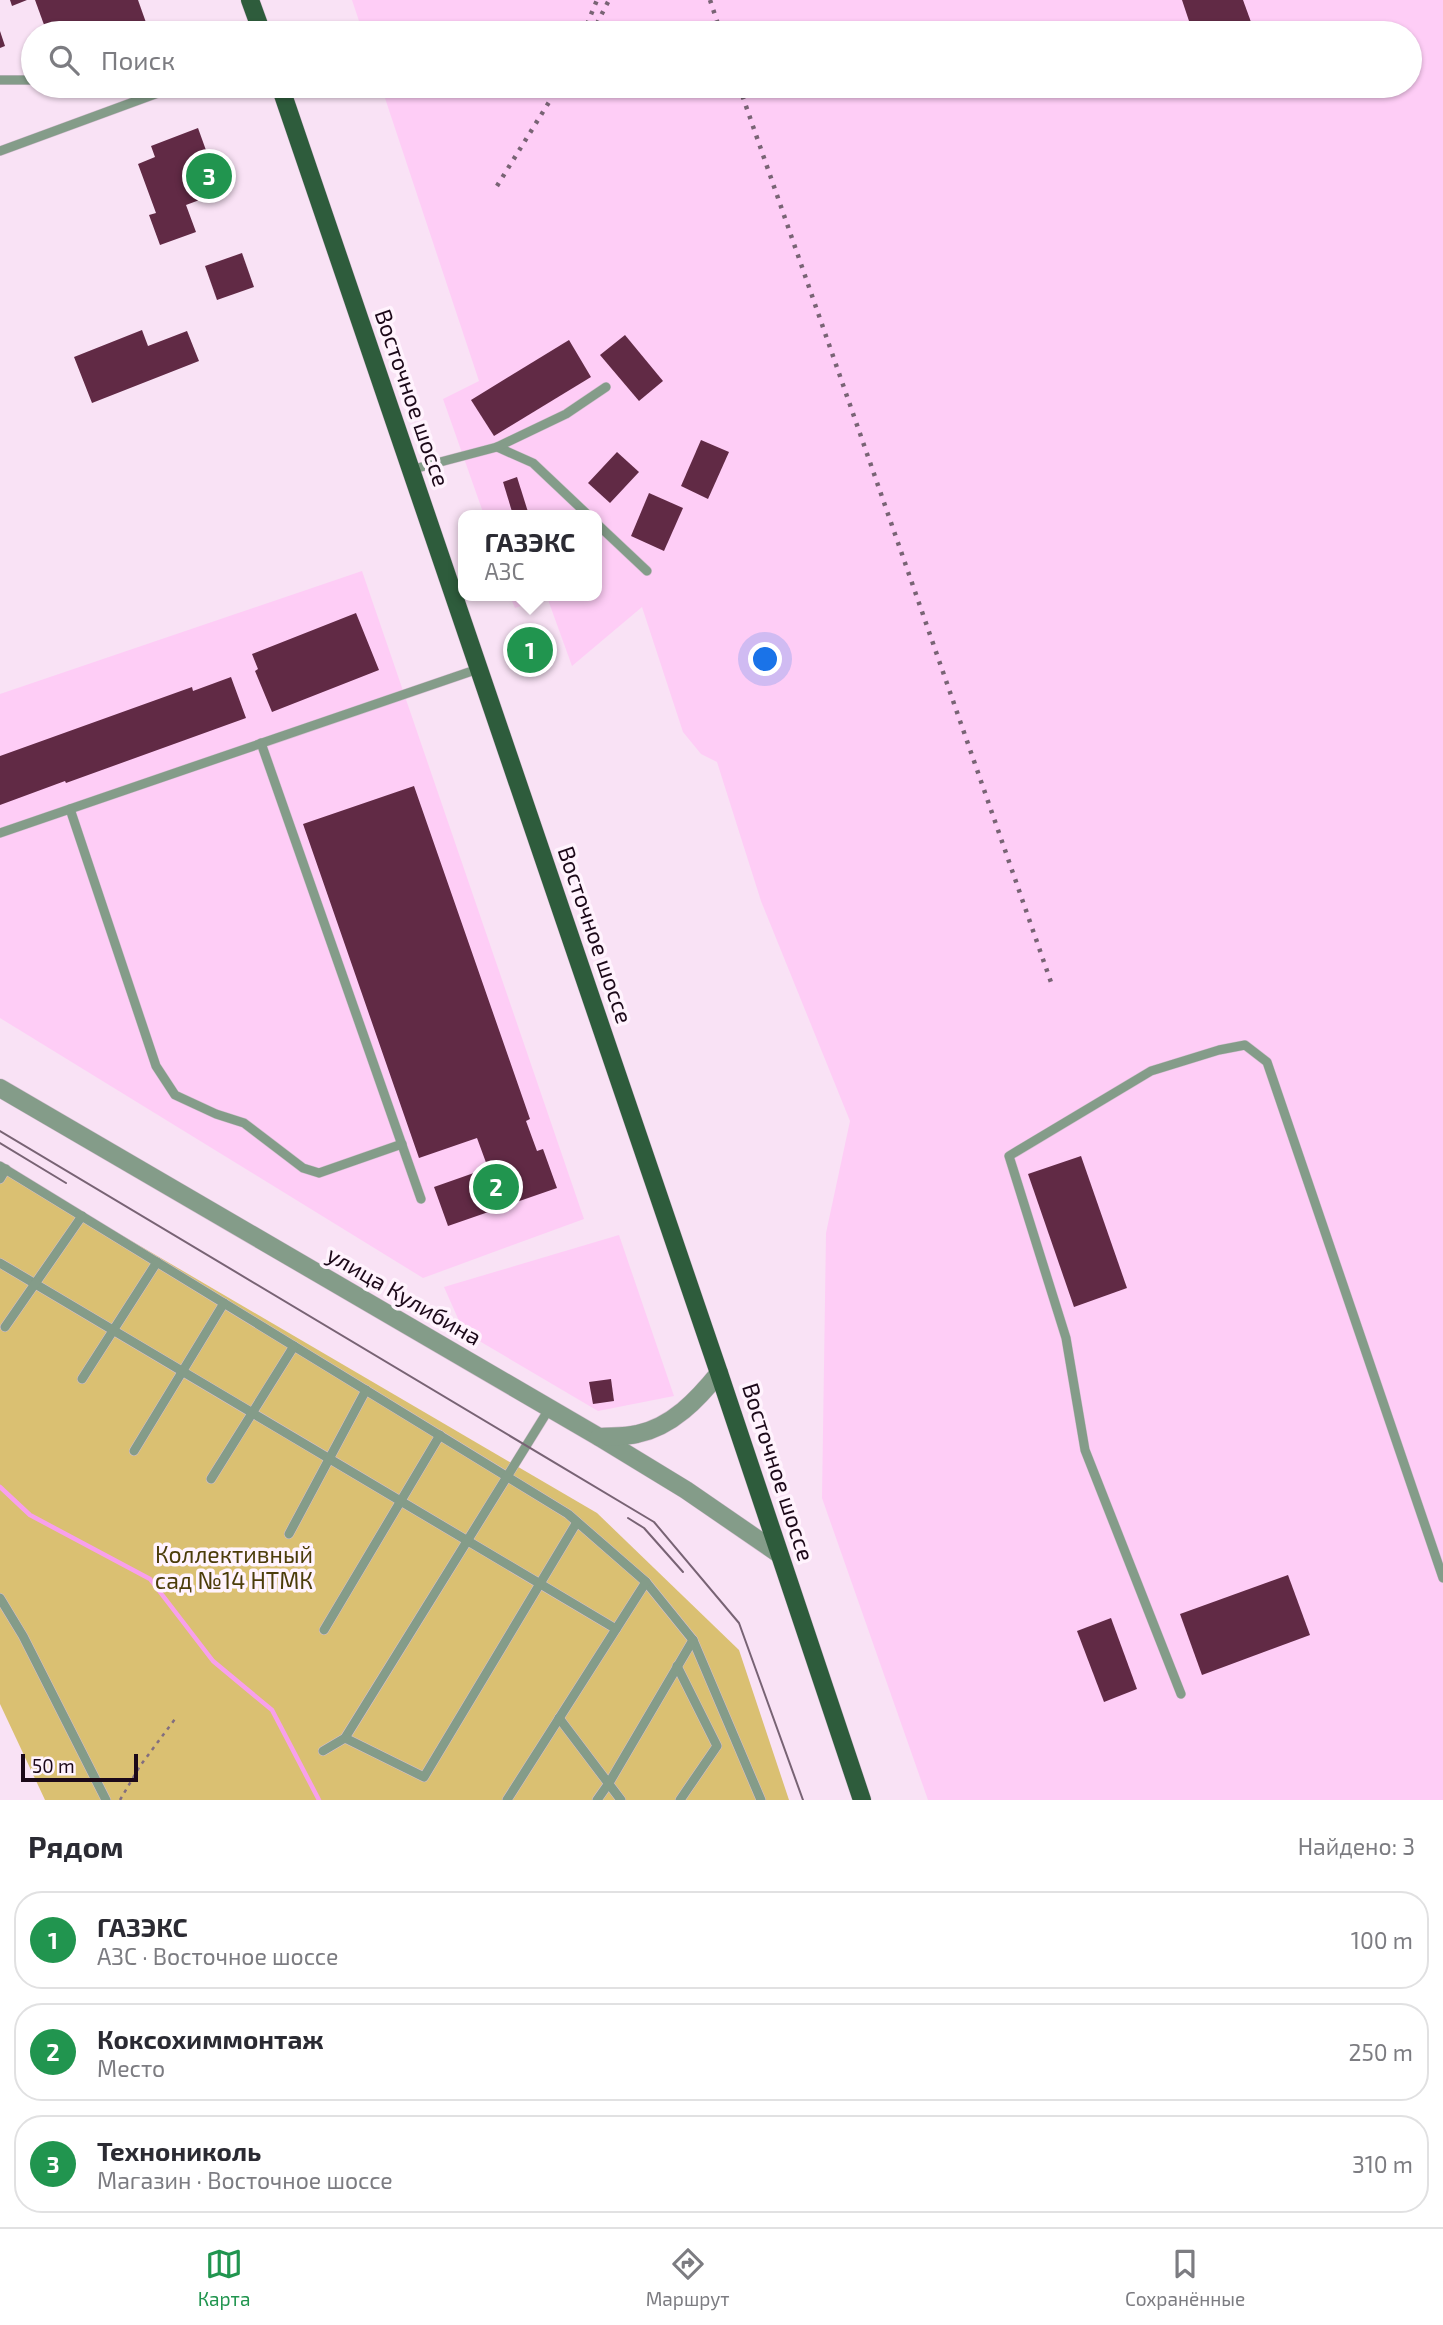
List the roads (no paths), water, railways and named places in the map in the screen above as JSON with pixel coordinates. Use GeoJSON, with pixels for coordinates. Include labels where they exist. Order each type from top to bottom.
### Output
{"type":"FeatureCollection","features":[{"type":"Feature","properties":{"kind":"main road"},"geometry":{"type":"LineString","coordinates":[[250,0],[258,21]]}},
{"type":"Feature","properties":{"kind":"main road","name":"Восточное шоссе"},"geometry":{"type":"LineString","coordinates":[[284,98],[862,1800]]}},
{"type":"Feature","properties":{"kind":"street","name":"улица Кулибина"},"geometry":{"type":"LineString","coordinates":[[0,1087],[599,1437],[686,1490],[779,1554]]}},
{"type":"Feature","properties":{"kind":"street"},"geometry":{"type":"LineString","coordinates":[[599,1437],[639,1434],[670,1421],[698,1399],[719,1373]]}},
{"type":"Feature","properties":{"kind":"lane"},"geometry":{"type":"LineString","coordinates":[[0,80],[21,80]]}},
{"type":"Feature","properties":{"kind":"lane"},"geometry":{"type":"LineString","coordinates":[[0,150],[144,98]]}},
{"type":"Feature","properties":{"kind":"lane"},"geometry":{"type":"LineString","coordinates":[[410,470],[497,447],[566,414],[606,387]]}},
{"type":"Feature","properties":{"kind":"lane"},"geometry":{"type":"LineString","coordinates":[[497,447],[533,463],[584,510]]}},
{"type":"Feature","properties":{"kind":"lane"},"geometry":{"type":"LineString","coordinates":[[602,528],[647,571]]}},
{"type":"Feature","properties":{"kind":"lane"},"geometry":{"type":"LineString","coordinates":[[0,833],[478,669]]}},
{"type":"Feature","properties":{"kind":"lane"},"geometry":{"type":"LineString","coordinates":[[261,743],[421,1199]]}},
{"type":"Feature","properties":{"kind":"lane"},"geometry":{"type":"LineString","coordinates":[[70,809],[156,1066],[175,1095],[216,1114],[244,1123],[303,1168],[320,1173],[401,1144]]}},
{"type":"Feature","properties":{"kind":"lane"},"geometry":{"type":"LineString","coordinates":[[1181,1694],[1085,1450],[1066,1338],[1009,1156],[1151,1071],[1219,1050],[1245,1045],[1267,1062],[1443,1578]]}},
{"type":"Feature","properties":{"kind":"lane"},"geometry":{"type":"LineString","coordinates":[[0,1180],[3,1167],[507,1476],[577,1522],[646,1582],[693,1640],[761,1800]]}},
{"type":"Feature","properties":{"kind":"lane"},"geometry":{"type":"LineString","coordinates":[[5,1327],[82,1216]]}},
{"type":"Feature","properties":{"kind":"lane"},"geometry":{"type":"LineString","coordinates":[[82,1379],[157,1262]]}},
{"type":"Feature","properties":{"kind":"lane"},"geometry":{"type":"LineString","coordinates":[[0,1263],[616,1629]]}},
{"type":"Feature","properties":{"kind":"lane"},"geometry":{"type":"LineString","coordinates":[[134,1451],[224,1303]]}},
{"type":"Feature","properties":{"kind":"lane"},"geometry":{"type":"LineString","coordinates":[[211,1479],[294,1346]]}},
{"type":"Feature","properties":{"kind":"lane"},"geometry":{"type":"LineString","coordinates":[[289,1534],[366,1390]]}},
{"type":"Feature","properties":{"kind":"lane"},"geometry":{"type":"LineString","coordinates":[[323,1751],[345,1738],[549,1409]]}},
{"type":"Feature","properties":{"kind":"lane"},"geometry":{"type":"LineString","coordinates":[[324,1630],[440,1435]]}},
{"type":"Feature","properties":{"kind":"lane"},"geometry":{"type":"LineString","coordinates":[[345,1738],[424,1777],[577,1522]]}},
{"type":"Feature","properties":{"kind":"lane"},"geometry":{"type":"LineString","coordinates":[[507,1800],[646,1582]]}},
{"type":"Feature","properties":{"kind":"lane"},"geometry":{"type":"LineString","coordinates":[[0,1598],[23,1636],[106,1800]]}},
{"type":"Feature","properties":{"kind":"lane"},"geometry":{"type":"LineString","coordinates":[[597,1800],[693,1640]]}},
{"type":"Feature","properties":{"kind":"lane"},"geometry":{"type":"LineString","coordinates":[[677,1666],[717,1746],[680,1800]]}},
{"type":"Feature","properties":{"kind":"lane"},"geometry":{"type":"LineString","coordinates":[[559,1718],[621,1800]]}},
{"type":"Feature","properties":{"kind":"waterway"},"geometry":{"type":"LineString","coordinates":[[0,1487],[30,1515],[150,1579],[213,1661],[272,1710],[319,1800]]}},
{"type":"Feature","properties":{"kind":"tram line"},"geometry":{"type":"LineString","coordinates":[[0,1131],[654,1522],[739,1623],[803,1800]]}},
{"type":"Feature","properties":{"kind":"tram line"},"geometry":{"type":"LineString","coordinates":[[0,1143],[66,1183]]}},
{"type":"Feature","properties":{"kind":"tram line"},"geometry":{"type":"LineString","coordinates":[[628,1518],[644,1528],[683,1572]]}},
{"type":"Feature","properties":{"kind":"railway"},"geometry":{"type":"LineString","coordinates":[[588,21],[597,0]]}},
{"type":"Feature","properties":{"kind":"railway"},"geometry":{"type":"LineString","coordinates":[[598,21],[609,0]]}},
{"type":"Feature","properties":{"kind":"railway"},"geometry":{"type":"LineString","coordinates":[[710,0],[717,21]]}},
{"type":"Feature","properties":{"kind":"railway"},"geometry":{"type":"LineString","coordinates":[[497,186],[552,98]]}},
{"type":"Feature","properties":{"kind":"railway"},"geometry":{"type":"LineString","coordinates":[[743,98],[1053,988]]}},
{"type":"Feature","properties":{"kind":"place","name":"Технониколь"},"geometry":{"type":"Point","coordinates":[209,176]}},
{"type":"Feature","properties":{"kind":"place","name":"ГАЗЭКС"},"geometry":{"type":"Point","coordinates":[530,650]}},
{"type":"Feature","properties":{"kind":"place","name":"Коксохиммонтаж"},"geometry":{"type":"Point","coordinates":[496,1187]}},
{"type":"Feature","properties":{"kind":"park label","name":"Коллективный сад №14 НТМК"},"geometry":{"type":"Point","coordinates":[234,1568]}}]}
